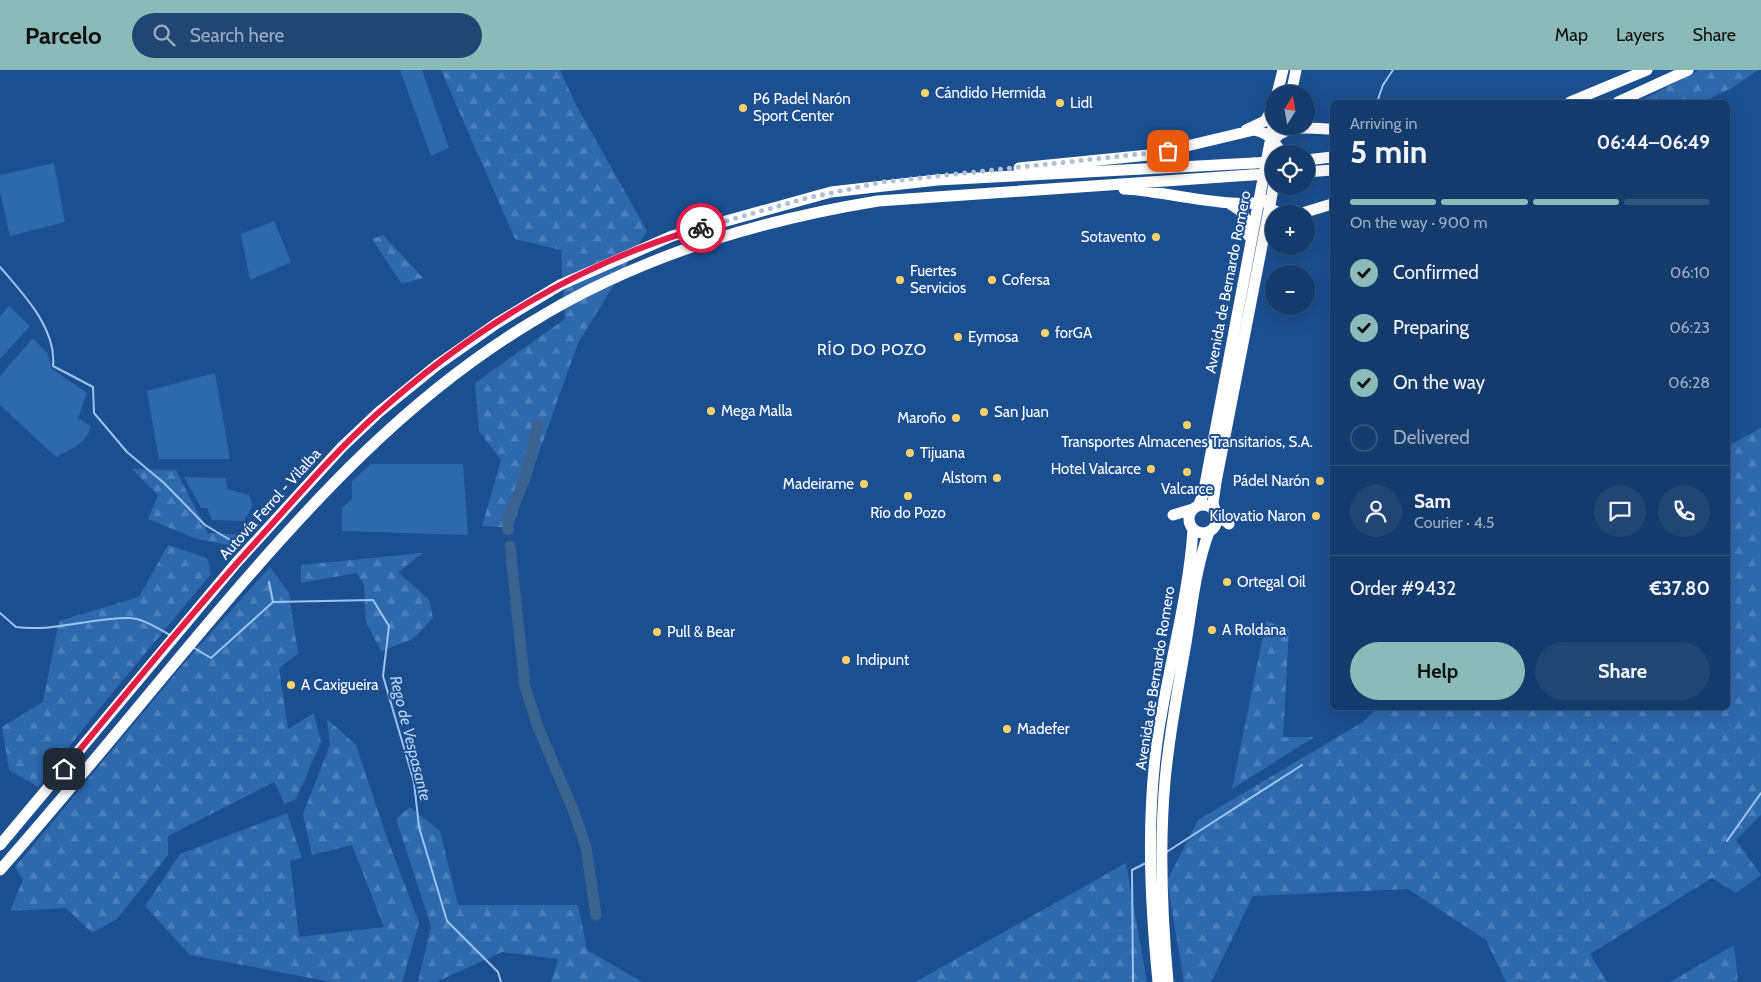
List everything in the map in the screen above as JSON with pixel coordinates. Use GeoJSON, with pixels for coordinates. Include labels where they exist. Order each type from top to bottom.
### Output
{"type":"FeatureCollection","features":[{"type":"Feature","properties":{"kind":"highway"},"geometry":{"type":"LineString","coordinates":[[1280,85],[1283,70]]}},
{"type":"Feature","properties":{"kind":"highway"},"geometry":{"type":"LineString","coordinates":[[1575,100],[1647,70]]}},
{"type":"Feature","properties":{"kind":"highway"},"geometry":{"type":"LineString","coordinates":[[1622,100],[1688,70]]}},
{"type":"Feature","properties":{"kind":"highway"},"geometry":{"type":"LineString","coordinates":[[1294,85],[1296,71]]}},
{"type":"Feature","properties":{"kind":"highway"},"geometry":{"type":"LineString","coordinates":[[1240,133],[1265,121]]}},
{"type":"Feature","properties":{"kind":"highway"},"geometry":{"type":"LineString","coordinates":[[1315,121],[1330,124]]}},
{"type":"Feature","properties":{"kind":"highway"},"geometry":{"type":"LineString","coordinates":[[1315,129],[1330,129]]}},
{"type":"Feature","properties":{"kind":"highway"},"geometry":{"type":"LineString","coordinates":[[831,192],[883,182],[945,174],[1150,155],[1240,133],[1263,131],[1273,145]]}},
{"type":"Feature","properties":{"kind":"highway"},"geometry":{"type":"LineString","coordinates":[[1315,159],[1330,157]]}},
{"type":"Feature","properties":{"kind":"highway","name":"Autovía Ferrol - Vilalba"},"geometry":{"type":"LineString","coordinates":[[0,845],[206,599],[324,466],[379,412],[437,366],[539,297],[604,264],[672,236],[831,192],[937,180],[1265,162]]}},
{"type":"Feature","properties":{"kind":"highway"},"geometry":{"type":"LineString","coordinates":[[1315,171],[1330,170]]}},
{"type":"Feature","properties":{"kind":"highway"},"geometry":{"type":"LineString","coordinates":[[0,870],[63,798],[244,581],[323,492],[367,448],[419,402],[474,360],[530,322],[628,272],[692,246],[750,227],[835,208],[878,201],[1045,188],[1265,174]]}},
{"type":"Feature","properties":{"kind":"highway"},"geometry":{"type":"LineString","coordinates":[[1045,188],[1133,189],[1226,202],[1266,196]]}},
{"type":"Feature","properties":{"kind":"highway","name":"Avenida de Bernardo Romero"},"geometry":{"type":"LineString","coordinates":[[1158,982],[1152,918],[1150,827],[1158,736],[1191,525],[1195,508],[1203,495],[1266,196]]}},
{"type":"Feature","properties":{"kind":"highway"},"geometry":{"type":"LineString","coordinates":[[1226,202],[1242,211],[1247,219],[1253,261]]}},
{"type":"Feature","properties":{"kind":"highway"},"geometry":{"type":"LineString","coordinates":[[1315,209],[1330,205]]}},
{"type":"Feature","properties":{"kind":"highway"},"geometry":{"type":"LineString","coordinates":[[1253,261],[1265,242]]}},
{"type":"Feature","properties":{"kind":"highway","name":"Avenida de Bernardo Romero"},"geometry":{"type":"LineString","coordinates":[[1168,982],[1163,923],[1162,827],[1170,738],[1193,601],[1214,520],[1213,503],[1216,482],[1253,261]]}},
{"type":"Feature","properties":{"kind":"highway"},"geometry":{"type":"LineString","coordinates":[[1205,505],[1214,520],[1199,532],[1173,515],[1205,505]]}},
{"type":"Feature","properties":{"kind":"green space"},"geometry":{"type":"Polygon","coordinates":[[[400,70],[422,70],[449,148],[431,156],[400,70]]]}},
{"type":"Feature","properties":{"kind":"green space"},"geometry":{"type":"Polygon","coordinates":[[[441,70],[560,70],[575,103],[647,231],[578,343],[512,528],[482,526],[501,460],[479,431],[475,383],[565,319],[561,250],[515,239],[441,70]]]}},
{"type":"Feature","properties":{"kind":"green space"},"geometry":{"type":"Polygon","coordinates":[[[1699,70],[1758,70],[1732,88],[1706,100],[1642,100],[1699,70]]]}},
{"type":"Feature","properties":{"kind":"green space"},"geometry":{"type":"Polygon","coordinates":[[[54,163],[65,222],[10,236],[0,192],[0,175],[54,163]]]}},
{"type":"Feature","properties":{"kind":"green space"},"geometry":{"type":"Polygon","coordinates":[[[274,221],[291,262],[250,280],[241,234],[274,221]]]}},
{"type":"Feature","properties":{"kind":"green space"},"geometry":{"type":"Polygon","coordinates":[[[383,235],[423,278],[402,284],[372,239],[383,235]]]}},
{"type":"Feature","properties":{"kind":"green space"},"geometry":{"type":"Polygon","coordinates":[[[9,306],[30,326],[0,359],[0,316],[9,306]]]}},
{"type":"Feature","properties":{"kind":"green space"},"geometry":{"type":"Polygon","coordinates":[[[33,338],[48,354],[52,369],[87,393],[78,418],[91,426],[89,432],[78,445],[56,457],[0,405],[0,376],[33,338]]]}},
{"type":"Feature","properties":{"kind":"green space"},"geometry":{"type":"Polygon","coordinates":[[[215,373],[230,459],[159,459],[147,391],[215,373]]]}},
{"type":"Feature","properties":{"kind":"green space"},"geometry":{"type":"Polygon","coordinates":[[[1761,428],[1761,815],[1736,840],[1761,875],[1736,893],[1712,878],[1590,954],[1607,982],[1506,982],[1486,940],[1408,889],[1253,896],[1211,982],[1184,982],[1167,881],[1198,820],[1363,722],[1376,710],[1730,710],[1730,445],[1761,428]]]}},
{"type":"Feature","properties":{"kind":"green space"},"geometry":{"type":"Polygon","coordinates":[[[371,464],[463,464],[468,535],[342,531],[342,508],[352,499],[352,481],[371,464]]]}},
{"type":"Feature","properties":{"kind":"green space"},"geometry":{"type":"Polygon","coordinates":[[[132,469],[176,470],[208,533],[246,535],[240,547],[197,539],[148,519],[158,495],[132,469]]]}},
{"type":"Feature","properties":{"kind":"green space"},"geometry":{"type":"Polygon","coordinates":[[[184,477],[226,478],[227,489],[249,495],[253,505],[244,521],[212,520],[207,508],[201,508],[184,477]]]}},
{"type":"Feature","properties":{"kind":"green space"},"geometry":{"type":"Polygon","coordinates":[[[168,545],[207,558],[211,574],[90,720],[38,787],[9,770],[2,727],[43,702],[59,621],[139,597],[168,545]]]}},
{"type":"Feature","properties":{"kind":"green space"},"geometry":{"type":"Polygon","coordinates":[[[423,553],[398,572],[429,600],[433,618],[413,639],[381,651],[366,622],[364,585],[357,573],[301,583],[301,565],[423,553]]]}},
{"type":"Feature","properties":{"kind":"green space"},"geometry":{"type":"Polygon","coordinates":[[[270,567],[289,593],[298,654],[279,668],[288,729],[314,713],[321,742],[296,799],[285,804],[274,782],[168,836],[168,855],[117,919],[92,933],[66,908],[10,911],[23,880],[15,867],[191,655],[270,567]]]}},
{"type":"Feature","properties":{"kind":"green space"},"geometry":{"type":"Polygon","coordinates":[[[1266,621],[1289,629],[1283,737],[1314,737],[1232,789],[1266,621]]]}},
{"type":"Feature","properties":{"kind":"green space"},"geometry":{"type":"Polygon","coordinates":[[[327,719],[356,745],[386,835],[419,923],[402,982],[332,982],[190,955],[145,906],[180,854],[287,813],[302,858],[290,861],[299,937],[384,927],[352,845],[312,855],[303,814],[330,745],[327,719]]]}},
{"type":"Feature","properties":{"kind":"green space"},"geometry":{"type":"Polygon","coordinates":[[[410,807],[440,831],[458,905],[578,905],[587,950],[642,982],[551,982],[558,959],[502,952],[436,982],[418,982],[431,926],[396,819],[410,807]]]}},
{"type":"Feature","properties":{"kind":"green space"},"geometry":{"type":"Polygon","coordinates":[[[1126,863],[1147,982],[914,982],[917,981],[1126,863]]]}},
{"type":"Feature","properties":{"kind":"green space"},"geometry":{"type":"Polygon","coordinates":[[[1734,945],[1738,982],[1670,982],[1734,945]]]}},
{"type":"Feature","properties":{"kind":"waterway"},"geometry":{"type":"LineString","coordinates":[[1378,100],[1383,85],[1393,70]]}},
{"type":"Feature","properties":{"kind":"waterway","name":"Rego de Vespasante"},"geometry":{"type":"LineString","coordinates":[[0,267],[27,300],[44,325],[50,338],[53,366],[93,387],[94,413],[127,452],[164,483],[205,525],[232,541]]}},
{"type":"Feature","properties":{"kind":"waterway"},"geometry":{"type":"LineString","coordinates":[[508,530],[508,519],[526,476],[538,424]]}},
{"type":"Feature","properties":{"kind":"waterway"},"geometry":{"type":"LineString","coordinates":[[510,546],[525,687],[538,727],[574,812],[586,847],[596,915]]}},
{"type":"Feature","properties":{"kind":"waterway","name":"Rego de Vespasante"},"geometry":{"type":"LineString","coordinates":[[269,582],[273,602],[373,600],[389,626],[383,676],[414,782],[419,827],[447,921],[498,972],[501,982]]}},
{"type":"Feature","properties":{"kind":"waterway"},"geometry":{"type":"LineString","coordinates":[[194,648],[211,658],[273,602]]}},
{"type":"Feature","properties":{"kind":"waterway"},"geometry":{"type":"LineString","coordinates":[[0,613],[16,627],[30,628],[134,618],[170,635]]}},
{"type":"Feature","properties":{"kind":"waterway"},"geometry":{"type":"LineString","coordinates":[[1165,853],[1302,765]]}},
{"type":"Feature","properties":{"kind":"waterway"},"geometry":{"type":"LineString","coordinates":[[1727,841],[1761,793]]}},
{"type":"Feature","properties":{"kind":"waterway"},"geometry":{"type":"LineString","coordinates":[[1133,982],[1132,870],[1146,863]]}},
{"type":"Feature","properties":{"kind":"way so far"},"geometry":{"type":"LineString","coordinates":[[701,228],[807,198],[883,182],[945,174],[1007,170],[1150,155],[1168,151]]}},
{"type":"Feature","properties":{"kind":"place","name":"Cándido Hermida"},"geometry":{"type":"Point","coordinates":[925,93]}},
{"type":"Feature","properties":{"kind":"place","name":"Lidl"},"geometry":{"type":"Point","coordinates":[1060,103]}},
{"type":"Feature","properties":{"kind":"place","name":"P6 Padel Narón Sport Center"},"geometry":{"type":"Point","coordinates":[743,108]}},
{"type":"Feature","properties":{"kind":"place","name":"Sotavento"},"geometry":{"type":"Point","coordinates":[1156,237]}},
{"type":"Feature","properties":{"kind":"place","name":"Fuertes Servicios"},"geometry":{"type":"Point","coordinates":[900,280]}},
{"type":"Feature","properties":{"kind":"place","name":"Cofersa"},"geometry":{"type":"Point","coordinates":[992,280]}},
{"type":"Feature","properties":{"kind":"place","name":"forGA"},"geometry":{"type":"Point","coordinates":[1045,333]}},
{"type":"Feature","properties":{"kind":"place","name":"Eymosa"},"geometry":{"type":"Point","coordinates":[958,337]}},
{"type":"Feature","properties":{"kind":"place","name":"Mega Malla"},"geometry":{"type":"Point","coordinates":[711,411]}},
{"type":"Feature","properties":{"kind":"place","name":"San Juan"},"geometry":{"type":"Point","coordinates":[984,412]}},
{"type":"Feature","properties":{"kind":"place","name":"Maroño"},"geometry":{"type":"Point","coordinates":[956,418]}},
{"type":"Feature","properties":{"kind":"place","name":"Transportes Almacenes Transitarios, S.A."},"geometry":{"type":"Point","coordinates":[1187,425]}},
{"type":"Feature","properties":{"kind":"place","name":"Tijuana"},"geometry":{"type":"Point","coordinates":[910,453]}},
{"type":"Feature","properties":{"kind":"place","name":"Hotel Valcarce"},"geometry":{"type":"Point","coordinates":[1151,469]}},
{"type":"Feature","properties":{"kind":"place","name":"Valcarce"},"geometry":{"type":"Point","coordinates":[1187,472]}},
{"type":"Feature","properties":{"kind":"place","name":"Alstom"},"geometry":{"type":"Point","coordinates":[997,478]}},
{"type":"Feature","properties":{"kind":"place","name":"Pádel Narón"},"geometry":{"type":"Point","coordinates":[1320,481]}},
{"type":"Feature","properties":{"kind":"place","name":"Madeirame"},"geometry":{"type":"Point","coordinates":[864,484]}},
{"type":"Feature","properties":{"kind":"place","name":"Río do Pozo"},"geometry":{"type":"Point","coordinates":[908,496]}},
{"type":"Feature","properties":{"kind":"place","name":"Kilovatio Naron"},"geometry":{"type":"Point","coordinates":[1316,516]}},
{"type":"Feature","properties":{"kind":"place","name":"Ortegal Oil"},"geometry":{"type":"Point","coordinates":[1227,582]}},
{"type":"Feature","properties":{"kind":"place","name":"A Roldana"},"geometry":{"type":"Point","coordinates":[1212,630]}},
{"type":"Feature","properties":{"kind":"place","name":"Pull & Bear"},"geometry":{"type":"Point","coordinates":[657,632]}},
{"type":"Feature","properties":{"kind":"place","name":"Indipunt"},"geometry":{"type":"Point","coordinates":[846,660]}},
{"type":"Feature","properties":{"kind":"place","name":"A Caxigueira"},"geometry":{"type":"Point","coordinates":[291,685]}},
{"type":"Feature","properties":{"kind":"place","name":"Madefer"},"geometry":{"type":"Point","coordinates":[1007,729]}},
{"type":"Feature","properties":{"kind":"district","name":"RÍO DO POZO"},"geometry":{"type":"Point","coordinates":[872,349]}},
{"type":"Feature","properties":{"kind":"route"},"geometry":{"type":"LineString","coordinates":[[64,769],[137,679],[237,562],[324,466],[379,412],[437,366],[497,323],[560,285],[604,264],[672,236],[701,228]]}}]}
